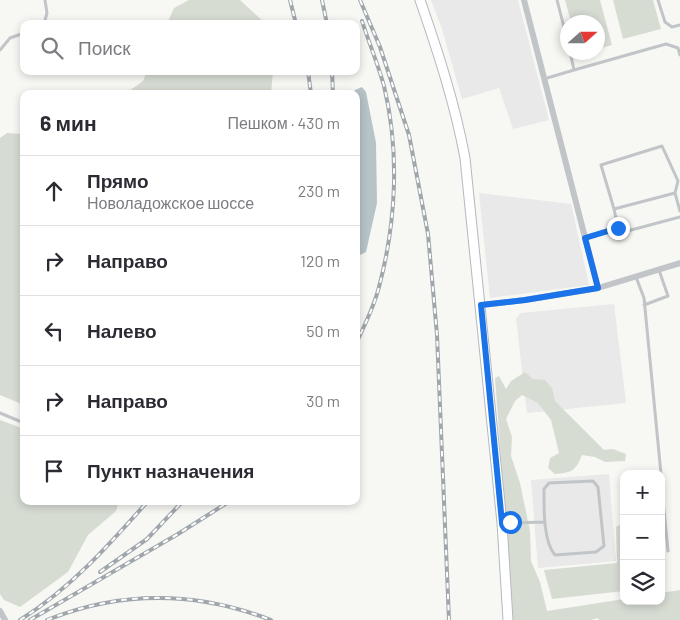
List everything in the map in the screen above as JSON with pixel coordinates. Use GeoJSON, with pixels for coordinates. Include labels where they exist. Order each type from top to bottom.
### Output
{"type":"FeatureCollection","features":[{"type":"Feature","properties":{"kind":"main road"},"geometry":{"type":"LineString","coordinates":[[420,0],[434,38],[466,158],[502,523],[508,620]]}},
{"type":"Feature","properties":{"kind":"street"},"geometry":{"type":"LineString","coordinates":[[524,0],[598,288]]}},
{"type":"Feature","properties":{"kind":"street"},"geometry":{"type":"LineString","coordinates":[[481,305],[598,288],[680,263]]}},
{"type":"Feature","properties":{"kind":"street"},"geometry":{"type":"LineString","coordinates":[[0,611],[5,620]]}},
{"type":"Feature","properties":{"kind":"lane"},"geometry":{"type":"LineString","coordinates":[[45,0],[47,13],[45,20]]}},
{"type":"Feature","properties":{"kind":"lane"},"geometry":{"type":"LineString","coordinates":[[557,0],[561,15]]}},
{"type":"Feature","properties":{"kind":"lane"},"geometry":{"type":"LineString","coordinates":[[658,0],[665,22],[672,27],[680,25]]}},
{"type":"Feature","properties":{"kind":"lane"},"geometry":{"type":"LineString","coordinates":[[0,50],[10,38],[20,34]]}},
{"type":"Feature","properties":{"kind":"lane"},"geometry":{"type":"LineString","coordinates":[[544,79],[666,44],[678,48],[680,56]]}},
{"type":"Feature","properties":{"kind":"lane"},"geometry":{"type":"LineString","coordinates":[[572,60],[574,70]]}},
{"type":"Feature","properties":{"kind":"lane"},"geometry":{"type":"LineString","coordinates":[[680,211],[675,193],[678,181],[662,146],[601,165],[620,234],[680,216]]}},
{"type":"Feature","properties":{"kind":"lane"},"geometry":{"type":"LineString","coordinates":[[614,209],[675,193]]}},
{"type":"Feature","properties":{"kind":"lane"},"geometry":{"type":"LineString","coordinates":[[585,238],[618,228]]}},
{"type":"Feature","properties":{"kind":"lane"},"geometry":{"type":"LineString","coordinates":[[644,305],[668,296],[659,269]]}},
{"type":"Feature","properties":{"kind":"lane"},"geometry":{"type":"LineString","coordinates":[[636,276],[644,298],[661,470]]}},
{"type":"Feature","properties":{"kind":"lane"},"geometry":{"type":"LineString","coordinates":[[0,413],[20,421]]}},
{"type":"Feature","properties":{"kind":"lane"},"geometry":{"type":"LineString","coordinates":[[593,481],[598,487],[604,546],[596,552],[555,555],[550,549],[545,522],[544,489],[549,483],[593,481]]}},
{"type":"Feature","properties":{"kind":"lane"},"geometry":{"type":"LineString","coordinates":[[664,515],[668,551]]}},
{"type":"Feature","properties":{"kind":"lane"},"geometry":{"type":"LineString","coordinates":[[502,523],[545,522]]}},
{"type":"Feature","properties":{"kind":"shaded area"},"geometry":{"type":"Polygon","coordinates":[[[189,0],[240,0],[262,20],[169,20],[174,8],[189,0]]]}},
{"type":"Feature","properties":{"kind":"shaded area"},"geometry":{"type":"Polygon","coordinates":[[[431,0],[518,0],[549,120],[513,129],[499,88],[462,99],[442,29],[431,0]]]}},
{"type":"Feature","properties":{"kind":"shaded area"},"geometry":{"type":"Polygon","coordinates":[[[565,0],[600,0],[604,15],[569,15],[565,0]]]}},
{"type":"Feature","properties":{"kind":"shaded area"},"geometry":{"type":"Polygon","coordinates":[[[613,0],[653,0],[661,29],[623,39],[613,0]]]}},
{"type":"Feature","properties":{"kind":"shaded area"},"geometry":{"type":"Polygon","coordinates":[[[605,19],[612,45],[605,47],[605,19]]]}},
{"type":"Feature","properties":{"kind":"shaded area"},"geometry":{"type":"Polygon","coordinates":[[[145,75],[273,75],[271,90],[131,90],[143,81],[145,75]]]}},
{"type":"Feature","properties":{"kind":"shaded area"},"geometry":{"type":"Polygon","coordinates":[[[362,87],[366,92],[376,143],[377,203],[366,252],[360,255],[360,90],[355,90],[362,87]]]}},
{"type":"Feature","properties":{"kind":"shaded area"},"geometry":{"type":"Polygon","coordinates":[[[7,133],[20,134],[20,403],[0,395],[0,138],[7,133]]]}},
{"type":"Feature","properties":{"kind":"shaded area"},"geometry":{"type":"Polygon","coordinates":[[[479,193],[571,204],[589,285],[490,298],[479,193]]]}},
{"type":"Feature","properties":{"kind":"shaded area"},"geometry":{"type":"Polygon","coordinates":[[[614,304],[626,403],[527,413],[516,318],[521,313],[614,304]]]}},
{"type":"Feature","properties":{"kind":"shaded area"},"geometry":{"type":"Polygon","coordinates":[[[525,372],[533,379],[545,380],[552,388],[555,401],[604,450],[613,449],[626,454],[625,461],[605,462],[595,457],[582,455],[575,468],[565,473],[555,474],[548,468],[550,458],[559,453],[551,420],[538,403],[522,395],[515,401],[506,419],[512,437],[511,456],[520,483],[530,531],[531,561],[540,582],[547,611],[620,600],[620,605],[665,605],[665,592],[680,590],[680,620],[599,620],[598,618],[591,620],[513,620],[495,378],[499,376],[506,389],[511,381],[525,372]]]}},
{"type":"Feature","properties":{"kind":"shaded area"},"geometry":{"type":"Polygon","coordinates":[[[0,420],[20,428],[20,505],[118,505],[116,511],[88,535],[68,572],[20,607],[4,600],[0,594],[0,420]]]}},
{"type":"Feature","properties":{"kind":"shaded area"},"geometry":{"type":"Polygon","coordinates":[[[609,474],[616,561],[538,568],[531,480],[609,474]]]}},
{"type":"Feature","properties":{"kind":"shaded area"},"geometry":{"type":"Polygon","coordinates":[[[620,525],[620,591],[552,599],[544,570],[617,563],[616,527],[620,525]]]}},
{"type":"Feature","properties":{"kind":"railway"},"geometry":{"type":"LineString","coordinates":[[290,0],[295,20]]}},
{"type":"Feature","properties":{"kind":"railway"},"geometry":{"type":"LineString","coordinates":[[322,0],[326,20]]}},
{"type":"Feature","properties":{"kind":"railway"},"geometry":{"type":"LineString","coordinates":[[360,0],[380,47],[409,135],[428,234],[437,335],[449,620]]}},
{"type":"Feature","properties":{"kind":"railway"},"geometry":{"type":"LineString","coordinates":[[360,335],[372,309],[385,263],[394,187],[394,162],[389,111],[382,78],[362,21]]}},
{"type":"Feature","properties":{"kind":"railway"},"geometry":{"type":"LineString","coordinates":[[309,75],[310,90]]}},
{"type":"Feature","properties":{"kind":"railway"},"geometry":{"type":"LineString","coordinates":[[332,75],[333,90]]}},
{"type":"Feature","properties":{"kind":"railway"},"geometry":{"type":"LineString","coordinates":[[20,620],[56,595],[104,550],[144,505]]}},
{"type":"Feature","properties":{"kind":"railway"},"geometry":{"type":"LineString","coordinates":[[100,572],[147,539],[179,505]]}},
{"type":"Feature","properties":{"kind":"railway"},"geometry":{"type":"LineString","coordinates":[[30,620],[178,534],[224,505]]}},
{"type":"Feature","properties":{"kind":"railway"},"geometry":{"type":"LineString","coordinates":[[47,620],[103,603],[159,598],[187,599],[215,604],[243,610],[271,620]]}},
{"type":"Feature","properties":{"kind":"route"},"geometry":{"type":"LineString","coordinates":[[510,522],[502,523],[481,305],[598,288],[585,238],[618,228]]}}]}
